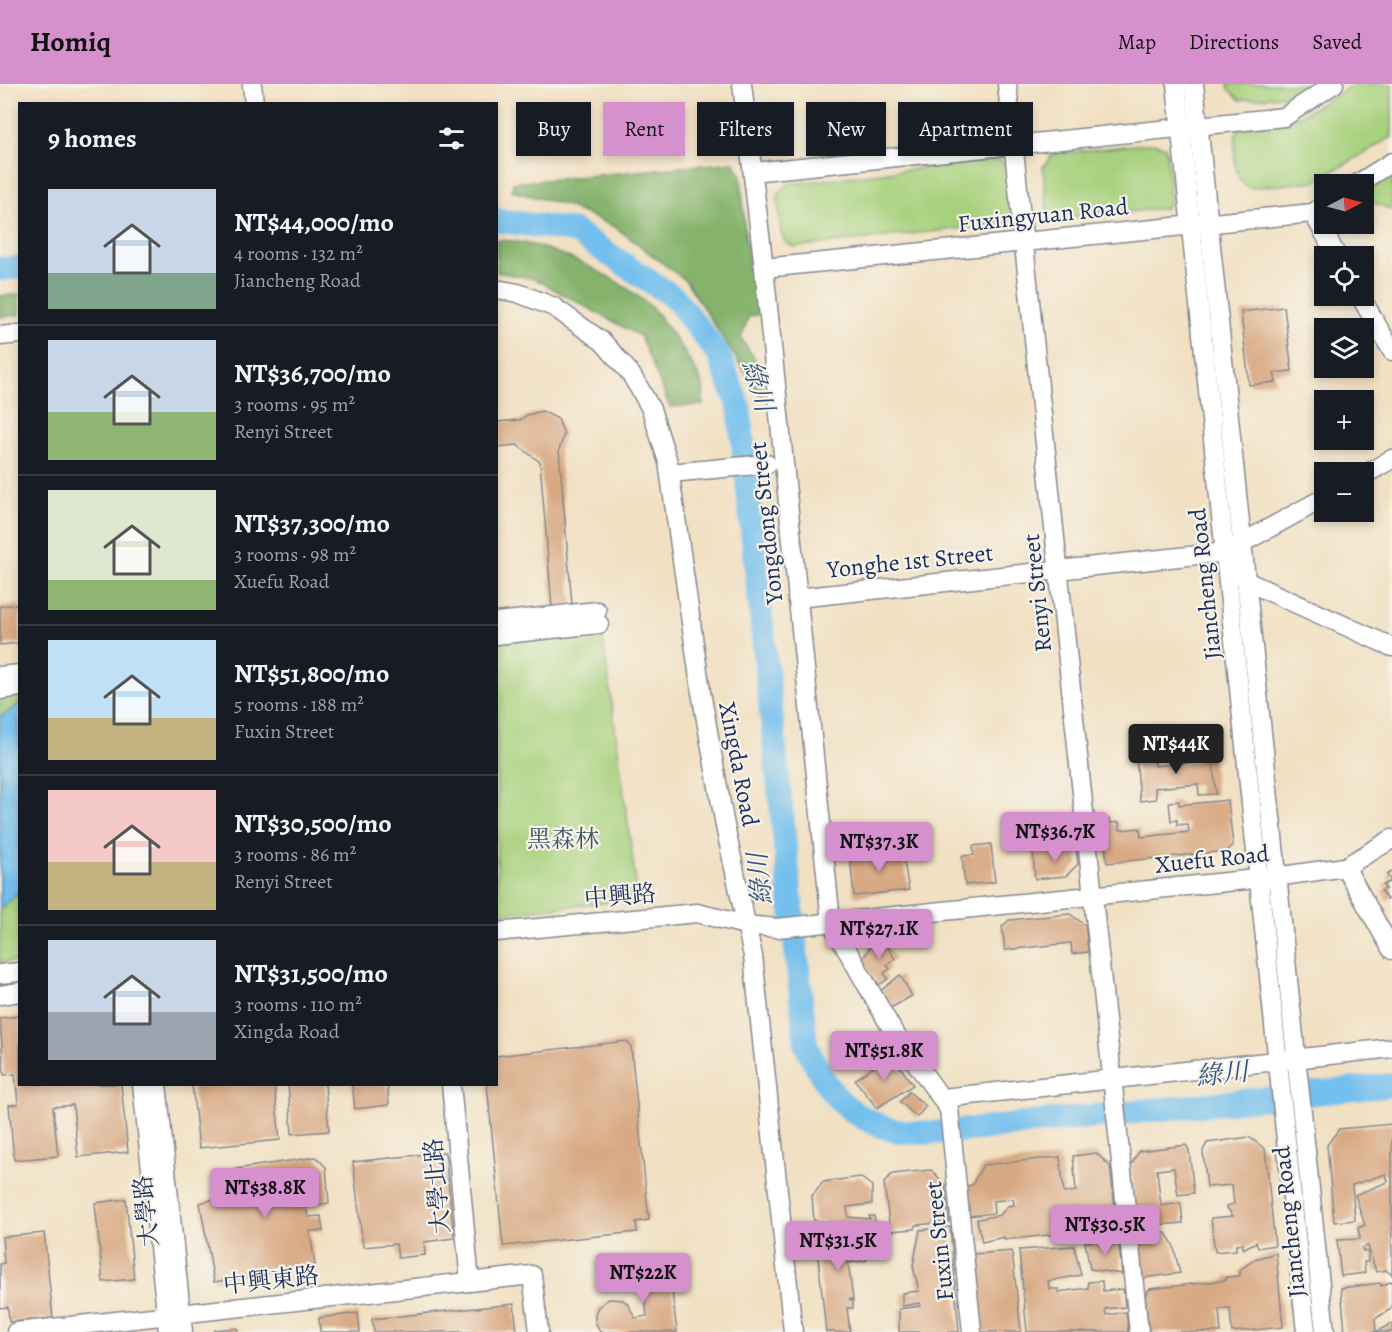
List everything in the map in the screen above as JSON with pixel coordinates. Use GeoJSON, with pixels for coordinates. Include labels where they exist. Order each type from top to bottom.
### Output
{"type":"FeatureCollection","features":[{"type":"Feature","properties":{"kind":"street"},"geometry":{"type":"LineString","coordinates":[[252,84],[254,102]]}},
{"type":"Feature","properties":{"kind":"street","name":"Yongdong Street"},"geometry":{"type":"LineString","coordinates":[[742,84],[764,268],[797,598],[822,923]]}},
{"type":"Feature","properties":{"kind":"street","name":"Renyi Street"},"geometry":{"type":"LineString","coordinates":[[1008,84],[1010,102]]}},
{"type":"Feature","properties":{"kind":"street","name":"Jiancheng Road"},"geometry":{"type":"LineString","coordinates":[[1176,84],[1189,126],[1267,877],[1298,1068],[1324,1332]]}},
{"type":"Feature","properties":{"kind":"street","name":"Jiancheng Road"},"geometry":{"type":"LineString","coordinates":[[1189,126],[1194,84]]}},
{"type":"Feature","properties":{"kind":"street"},"geometry":{"type":"LineString","coordinates":[[1033,142],[1284,117],[1334,84]]}},
{"type":"Feature","properties":{"kind":"street"},"geometry":{"type":"LineString","coordinates":[[753,172],[902,156]]}},
{"type":"Feature","properties":{"kind":"street","name":"Renyi Street"},"geometry":{"type":"LineString","coordinates":[[1015,156],[1139,1332]]}},
{"type":"Feature","properties":{"kind":"street"},"geometry":{"type":"LineString","coordinates":[[1373,174],[1392,162]]}},
{"type":"Feature","properties":{"kind":"street","name":"Fuxingyuan Road"},"geometry":{"type":"LineString","coordinates":[[764,268],[1314,210]]}},
{"type":"Feature","properties":{"kind":"street","name":"Xingda Road"},"geometry":{"type":"LineString","coordinates":[[498,289],[518,293],[554,307],[587,329],[618,357],[636,382],[651,409],[670,473],[700,692],[757,986],[793,1332]]}},
{"type":"Feature","properties":{"kind":"street"},"geometry":{"type":"LineString","coordinates":[[1366,306],[1392,351]]}},
{"type":"Feature","properties":{"kind":"street"},"geometry":{"type":"LineString","coordinates":[[0,336],[18,334]]}},
{"type":"Feature","properties":{"kind":"street"},"geometry":{"type":"LineString","coordinates":[[1374,469],[1392,459]]}},
{"type":"Feature","properties":{"kind":"street"},"geometry":{"type":"LineString","coordinates":[[670,473],[767,464]]}},
{"type":"Feature","properties":{"kind":"street"},"geometry":{"type":"LineString","coordinates":[[1233,547],[1314,503]]}},
{"type":"Feature","properties":{"kind":"street","name":"Jiancheng Road"},"geometry":{"type":"LineString","coordinates":[[1233,547],[1248,582],[1279,1070],[1306,1332]]}},
{"type":"Feature","properties":{"kind":"street","name":"Yonghe 1st Street"},"geometry":{"type":"LineString","coordinates":[[797,598],[903,584],[1135,562],[1233,547]]}},
{"type":"Feature","properties":{"kind":"street"},"geometry":{"type":"LineString","coordinates":[[1248,582],[1392,647]]}},
{"type":"Feature","properties":{"kind":"street"},"geometry":{"type":"LineString","coordinates":[[498,622],[598,618],[498,635]]}},
{"type":"Feature","properties":{"kind":"street"},"geometry":{"type":"LineString","coordinates":[[0,676],[18,674]]}},
{"type":"Feature","properties":{"kind":"street"},"geometry":{"type":"LineString","coordinates":[[0,690],[18,687]]}},
{"type":"Feature","properties":{"kind":"street","name":"Xuefu Road"},"geometry":{"type":"LineString","coordinates":[[746,925],[777,928],[1345,867],[1392,839]]}},
{"type":"Feature","properties":{"kind":"street"},"geometry":{"type":"LineString","coordinates":[[1345,867],[1392,950]]}},
{"type":"Feature","properties":{"kind":"street","name":"中興路"},"geometry":{"type":"LineString","coordinates":[[498,932],[697,913],[746,925]]}},
{"type":"Feature","properties":{"kind":"street"},"geometry":{"type":"LineString","coordinates":[[822,923],[893,1031],[946,1106],[1112,1079],[1298,1068],[1392,1048]]}},
{"type":"Feature","properties":{"kind":"street"},"geometry":{"type":"LineString","coordinates":[[0,974],[18,972]]}},
{"type":"Feature","properties":{"kind":"street"},"geometry":{"type":"LineString","coordinates":[[0,994],[18,992]]}},
{"type":"Feature","properties":{"kind":"street","name":"大學路"},"geometry":{"type":"LineString","coordinates":[[142,1086],[174,1323]]}},
{"type":"Feature","properties":{"kind":"street","name":"大學路"},"geometry":{"type":"LineString","coordinates":[[157,1086],[174,1323]]}},
{"type":"Feature","properties":{"kind":"street","name":"大學北路"},"geometry":{"type":"LineString","coordinates":[[451,1086],[470,1282]]}},
{"type":"Feature","properties":{"kind":"street","name":"Fuxin Street"},"geometry":{"type":"LineString","coordinates":[[946,1106],[953,1144],[972,1332]]}},
{"type":"Feature","properties":{"kind":"street","name":"中興東路"},"geometry":{"type":"LineString","coordinates":[[16,1332],[174,1323],[532,1275],[538,1332]]}},
{"type":"Feature","properties":{"kind":"green space"},"geometry":{"type":"Polygon","coordinates":[[[1228,84],[1310,84],[1293,95],[1240,100],[1229,89],[1228,84]]]}},
{"type":"Feature","properties":{"kind":"green space"},"geometry":{"type":"Polygon","coordinates":[[[1355,84],[1392,84],[1392,137],[1328,174],[1314,174],[1314,181],[1250,188],[1245,185],[1237,173],[1234,153],[1239,128],[1292,120],[1355,84]]]}},
{"type":"Feature","properties":{"kind":"green space"},"geometry":{"type":"Polygon","coordinates":[[[1154,143],[1166,147],[1171,199],[1166,208],[1059,219],[1051,217],[1047,209],[1043,167],[1053,154],[1154,143]]]}},
{"type":"Feature","properties":{"kind":"green space"},"geometry":{"type":"Polygon","coordinates":[[[998,159],[1010,169],[1015,219],[1009,223],[794,247],[786,243],[781,233],[779,192],[789,184],[998,159]]]}},
{"type":"Feature","properties":{"kind":"green space"},"geometry":{"type":"Polygon","coordinates":[[[734,162],[741,175],[745,235],[758,315],[749,316],[741,338],[760,367],[763,400],[686,281],[615,227],[565,205],[512,191],[513,183],[734,162]]]}},
{"type":"Feature","properties":{"kind":"green space"},"geometry":{"type":"Polygon","coordinates":[[[1392,173],[1392,210],[1374,203],[1374,183],[1392,173]]]}},
{"type":"Feature","properties":{"kind":"green space"},"geometry":{"type":"Polygon","coordinates":[[[498,240],[536,246],[578,261],[618,283],[650,306],[671,332],[695,370],[703,387],[703,405],[670,407],[640,336],[535,279],[498,272],[498,240]]]}},
{"type":"Feature","properties":{"kind":"green space"},"geometry":{"type":"Polygon","coordinates":[[[18,294],[18,315],[0,317],[0,296],[18,294]]]}},
{"type":"Feature","properties":{"kind":"green space","name":"黑森林"},"geometry":{"type":"Polygon","coordinates":[[[602,631],[638,899],[498,914],[498,642],[602,631]]]}},
{"type":"Feature","properties":{"kind":"green space"},"geometry":{"type":"Polygon","coordinates":[[[18,694],[18,961],[0,963],[0,696],[18,694]]]}},
{"type":"Feature","properties":{"kind":"water"},"geometry":{"type":"Polygon","coordinates":[[[18,705],[18,894],[0,909],[0,718],[18,705]]]}},
{"type":"Feature","properties":{"kind":"building"},"geometry":{"type":"Polygon","coordinates":[[[1284,307],[1292,371],[1274,373],[1276,382],[1249,385],[1241,312],[1284,307]]]}},
{"type":"Feature","properties":{"kind":"building"},"geometry":{"type":"Polygon","coordinates":[[[542,411],[558,419],[564,434],[559,450],[572,605],[552,607],[540,462],[517,445],[498,447],[498,422],[520,420],[527,415],[542,411]]]}},
{"type":"Feature","properties":{"kind":"building"},"geometry":{"type":"Polygon","coordinates":[[[18,604],[18,643],[0,645],[0,606],[18,604]]]}},
{"type":"Feature","properties":{"kind":"building"},"geometry":{"type":"Polygon","coordinates":[[[1212,749],[1216,794],[1199,795],[1198,784],[1155,788],[1156,799],[1140,801],[1136,756],[1154,755],[1155,766],[1195,762],[1194,751],[1212,749]]]}},
{"type":"Feature","properties":{"kind":"building"},"geometry":{"type":"Polygon","coordinates":[[[1228,800],[1233,846],[1227,851],[1107,863],[1103,819],[1109,819],[1110,823],[1119,822],[1120,830],[1140,828],[1141,837],[1189,832],[1188,824],[1177,825],[1177,820],[1171,821],[1169,802],[1179,801],[1179,805],[1228,800]]]}},
{"type":"Feature","properties":{"kind":"building"},"geometry":{"type":"Polygon","coordinates":[[[991,844],[995,882],[965,885],[962,856],[974,855],[973,846],[991,844]]]}},
{"type":"Feature","properties":{"kind":"building"},"geometry":{"type":"Polygon","coordinates":[[[1076,848],[1078,864],[1066,876],[1035,879],[1033,852],[1076,848]]]}},
{"type":"Feature","properties":{"kind":"building"},"geometry":{"type":"Polygon","coordinates":[[[902,850],[909,890],[854,896],[850,856],[902,850]]]}},
{"type":"Feature","properties":{"kind":"building"},"geometry":{"type":"Polygon","coordinates":[[[1392,871],[1392,897],[1387,900],[1381,891],[1386,889],[1383,885],[1391,881],[1387,875],[1392,871]]]}},
{"type":"Feature","properties":{"kind":"building"},"geometry":{"type":"Polygon","coordinates":[[[1070,914],[1085,925],[1088,952],[1072,954],[1071,943],[1005,950],[1002,927],[1009,920],[1070,914]]]}},
{"type":"Feature","properties":{"kind":"building"},"geometry":{"type":"Polygon","coordinates":[[[882,937],[895,959],[887,965],[890,969],[884,973],[888,979],[879,985],[862,961],[871,945],[882,937]]]}},
{"type":"Feature","properties":{"kind":"building"},"geometry":{"type":"Polygon","coordinates":[[[900,975],[912,996],[887,1010],[877,994],[900,975]]]}},
{"type":"Feature","properties":{"kind":"building"},"geometry":{"type":"Polygon","coordinates":[[[18,1016],[18,1086],[121,1086],[128,1152],[78,1157],[73,1105],[53,1107],[58,1156],[14,1160],[9,1105],[18,1104],[15,1074],[4,1075],[0,1018],[18,1016]]]}},
{"type":"Feature","properties":{"kind":"building"},"geometry":{"type":"Polygon","coordinates":[[[627,1041],[631,1047],[649,1220],[636,1222],[637,1232],[503,1246],[487,1086],[498,1086],[498,1056],[627,1041]]]}},
{"type":"Feature","properties":{"kind":"building"},"geometry":{"type":"Polygon","coordinates":[[[891,1054],[913,1085],[877,1108],[855,1080],[891,1054]]]}},
{"type":"Feature","properties":{"kind":"building"},"geometry":{"type":"Polygon","coordinates":[[[192,1086],[274,1086],[280,1140],[199,1148],[192,1086]]]}},
{"type":"Feature","properties":{"kind":"building"},"geometry":{"type":"Polygon","coordinates":[[[288,1086],[325,1086],[329,1131],[292,1134],[288,1086]]]}},
{"type":"Feature","properties":{"kind":"building"},"geometry":{"type":"Polygon","coordinates":[[[352,1086],[387,1086],[389,1105],[355,1109],[352,1086]]]}},
{"type":"Feature","properties":{"kind":"building"},"geometry":{"type":"Polygon","coordinates":[[[909,1092],[926,1106],[917,1117],[900,1102],[909,1092]]]}},
{"type":"Feature","properties":{"kind":"building"},"geometry":{"type":"Polygon","coordinates":[[[1392,1124],[1392,1275],[1386,1270],[1376,1272],[1368,1246],[1362,1248],[1363,1251],[1368,1252],[1368,1262],[1364,1262],[1365,1273],[1341,1276],[1337,1240],[1360,1239],[1358,1228],[1365,1225],[1355,1195],[1388,1182],[1386,1174],[1352,1185],[1355,1220],[1334,1222],[1327,1145],[1339,1129],[1392,1124]]]}},
{"type":"Feature","properties":{"kind":"building"},"geometry":{"type":"Polygon","coordinates":[[[1249,1137],[1265,1149],[1275,1245],[1258,1248],[1256,1242],[1243,1249],[1243,1244],[1236,1245],[1236,1250],[1215,1252],[1211,1218],[1233,1216],[1226,1206],[1234,1204],[1232,1185],[1207,1187],[1203,1151],[1207,1143],[1249,1137]]]}},
{"type":"Feature","properties":{"kind":"building"},"geometry":{"type":"Polygon","coordinates":[[[1186,1145],[1189,1150],[1194,1193],[1178,1195],[1174,1168],[1157,1170],[1161,1206],[1181,1203],[1183,1223],[1158,1225],[1158,1233],[1166,1233],[1173,1244],[1180,1273],[1143,1278],[1131,1166],[1139,1151],[1186,1145]]]}},
{"type":"Feature","properties":{"kind":"building"},"geometry":{"type":"Polygon","coordinates":[[[445,1152],[454,1238],[424,1242],[425,1255],[398,1258],[396,1244],[363,1247],[353,1162],[445,1152]]]}},
{"type":"Feature","properties":{"kind":"building"},"geometry":{"type":"Polygon","coordinates":[[[1096,1153],[1110,1166],[1117,1227],[1004,1240],[1004,1237],[982,1242],[977,1219],[1000,1215],[1008,1206],[1014,1205],[1013,1199],[993,1201],[994,1213],[969,1216],[966,1186],[972,1185],[983,1165],[1060,1157],[1064,1193],[1076,1191],[1073,1156],[1096,1153]]]}},
{"type":"Feature","properties":{"kind":"building"},"geometry":{"type":"Polygon","coordinates":[[[316,1157],[326,1167],[329,1203],[306,1207],[308,1217],[321,1216],[323,1231],[310,1231],[315,1265],[214,1282],[200,1203],[229,1195],[229,1170],[316,1157]]]}},
{"type":"Feature","properties":{"kind":"building"},"geometry":{"type":"Polygon","coordinates":[[[931,1170],[945,1184],[949,1222],[916,1225],[915,1229],[890,1231],[884,1183],[892,1174],[931,1170]]]}},
{"type":"Feature","properties":{"kind":"building"},"geometry":{"type":"Polygon","coordinates":[[[860,1177],[872,1186],[872,1204],[847,1207],[848,1217],[870,1219],[869,1216],[874,1216],[876,1226],[814,1221],[812,1196],[823,1182],[860,1177]]]}},
{"type":"Feature","properties":{"kind":"building"},"geometry":{"type":"Polygon","coordinates":[[[126,1199],[134,1279],[103,1282],[95,1203],[126,1199]]]}},
{"type":"Feature","properties":{"kind":"building"},"geometry":{"type":"Polygon","coordinates":[[[845,1225],[846,1230],[859,1229],[861,1236],[866,1235],[869,1257],[865,1261],[848,1263],[853,1299],[849,1299],[853,1301],[853,1308],[847,1308],[850,1332],[826,1332],[815,1228],[845,1225]]]}},
{"type":"Feature","properties":{"kind":"building"},"geometry":{"type":"Polygon","coordinates":[[[950,1227],[959,1332],[899,1332],[899,1309],[920,1306],[920,1303],[902,1306],[902,1293],[919,1291],[913,1266],[920,1230],[950,1227]]]}},
{"type":"Feature","properties":{"kind":"building"},"geometry":{"type":"Polygon","coordinates":[[[44,1233],[53,1318],[9,1322],[8,1307],[0,1308],[0,1264],[4,1263],[2,1237],[44,1233]]]}},
{"type":"Feature","properties":{"kind":"building"},"geometry":{"type":"Polygon","coordinates":[[[1118,1238],[1122,1274],[1090,1269],[1085,1242],[1118,1238]]]}},
{"type":"Feature","properties":{"kind":"building"},"geometry":{"type":"Polygon","coordinates":[[[1074,1246],[1081,1275],[1048,1281],[1049,1289],[1058,1289],[1058,1292],[1088,1288],[1088,1282],[1102,1281],[1103,1291],[1123,1289],[1125,1307],[1105,1309],[1106,1315],[1126,1312],[1128,1332],[1027,1332],[1019,1250],[1074,1246]]]}},
{"type":"Feature","properties":{"kind":"building"},"geometry":{"type":"Polygon","coordinates":[[[1012,1251],[1021,1332],[980,1332],[973,1254],[1012,1251]]]}},
{"type":"Feature","properties":{"kind":"building"},"geometry":{"type":"Polygon","coordinates":[[[1276,1253],[1283,1327],[1232,1332],[1230,1308],[1219,1309],[1221,1332],[1149,1332],[1145,1295],[1150,1289],[1226,1280],[1226,1277],[1240,1276],[1240,1270],[1255,1259],[1276,1253]]]}},
{"type":"Feature","properties":{"kind":"building"},"geometry":{"type":"Polygon","coordinates":[[[668,1258],[677,1332],[600,1332],[595,1321],[595,1314],[598,1307],[609,1299],[623,1300],[628,1304],[635,1318],[647,1316],[640,1261],[668,1258]]]}},
{"type":"Feature","properties":{"kind":"building"},"geometry":{"type":"Polygon","coordinates":[[[1392,1281],[1392,1308],[1375,1319],[1376,1332],[1345,1332],[1341,1288],[1380,1283],[1381,1286],[1392,1281]]]}},
{"type":"Feature","properties":{"kind":"building"},"geometry":{"type":"Polygon","coordinates":[[[514,1304],[517,1332],[374,1332],[372,1319],[514,1304]]]}},
{"type":"Feature","properties":{"kind":"building"},"geometry":{"type":"Polygon","coordinates":[[[358,1313],[360,1332],[320,1332],[319,1318],[358,1313]]]}},
{"type":"Feature","properties":{"kind":"building"},"geometry":{"type":"Polygon","coordinates":[[[1392,1323],[1392,1332],[1376,1332],[1392,1323]]]}},
{"type":"Feature","properties":{"kind":"building"},"geometry":{"type":"Polygon","coordinates":[[[237,1328],[238,1332],[215,1332],[215,1330],[237,1328]]]}},
{"type":"Feature","properties":{"kind":"waterway","name":"綠川"},"geometry":{"type":"LineString","coordinates":[[498,220],[574,231],[675,298],[718,354],[739,406],[806,1045],[821,1075],[837,1098],[858,1115],[872,1122],[889,1129],[920,1133],[984,1129],[1392,1085]]}},
{"type":"Feature","properties":{"kind":"waterway","name":"綠川"},"geometry":{"type":"LineString","coordinates":[[0,269],[18,267]]}}]}
